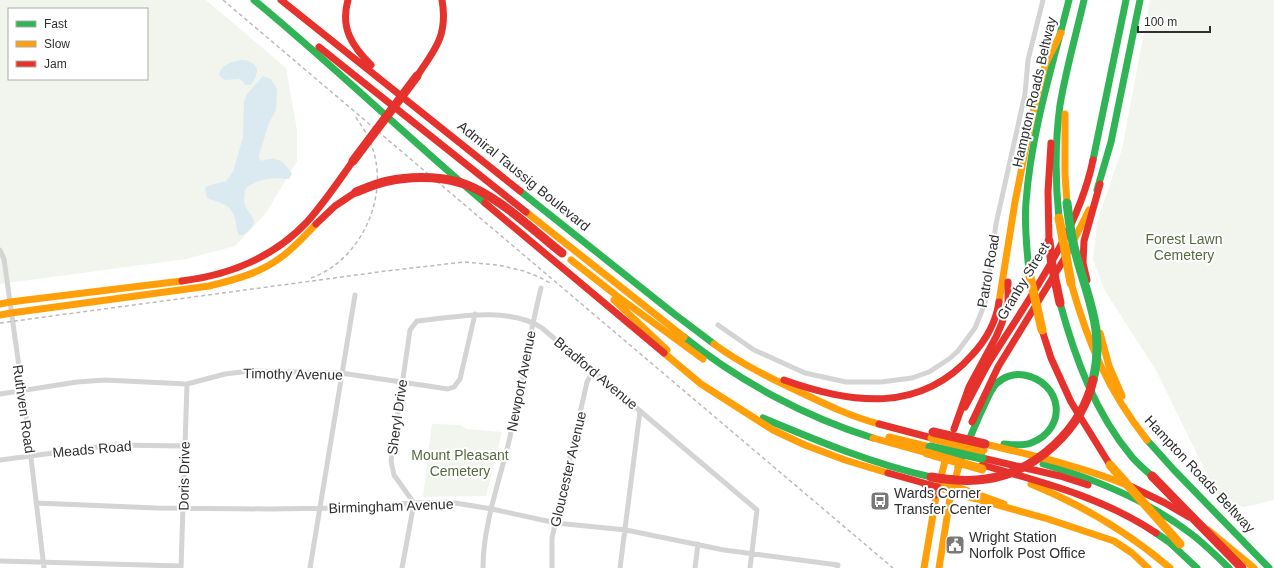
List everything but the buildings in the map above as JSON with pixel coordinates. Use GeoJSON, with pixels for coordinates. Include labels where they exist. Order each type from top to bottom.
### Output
{"type":"FeatureCollection","features":[{"type":"Feature","properties":{"kind":"main road"},"geometry":{"type":"LineString","coordinates":[[254,0],[306,43],[443,167],[700,384],[773,430],[816,450],[918,481],[931,489],[952,489],[993,504],[1012,508],[1114,541],[1123,545],[1148,568]]}},
{"type":"Feature","properties":{"kind":"main road"},"geometry":{"type":"LineString","coordinates":[[261,0],[686,339],[728,369],[766,392]]}},
{"type":"Feature","properties":{"kind":"main road","name":"Admiral Taussig Boulevard"},"geometry":{"type":"LineString","coordinates":[[281,0],[701,335],[752,369]]}},
{"type":"Feature","properties":{"kind":"main road"},"geometry":{"type":"LineString","coordinates":[[348,0],[345,12],[346,30],[359,53],[370,64],[461,136],[486,163]]}},
{"type":"Feature","properties":{"kind":"main road"},"geometry":{"type":"LineString","coordinates":[[0,304],[208,277],[242,267],[273,251],[297,232],[315,212],[435,51],[442,34],[445,18],[442,0]]}},
{"type":"Feature","properties":{"kind":"main road","name":"Hampton Roads Beltway"},"geometry":{"type":"LineString","coordinates":[[1069,0],[1041,110],[1030,167],[1026,215],[1026,252],[1042,330],[1051,358],[1071,402],[1110,465],[1202,568]]}},
{"type":"Feature","properties":{"kind":"main road","name":"Hampton Roads Beltway"},"geometry":{"type":"LineString","coordinates":[[1084,0],[1063,90],[1057,144],[1056,186],[1061,234],[1071,283],[1085,328],[1109,385],[1138,429],[1160,456],[1269,568]]}},
{"type":"Feature","properties":{"kind":"main road","name":"Granby Street"},"geometry":{"type":"LineString","coordinates":[[924,568],[938,488],[954,429],[987,366],[1053,261],[1078,210],[1091,170],[1126,0]]}},
{"type":"Feature","properties":{"kind":"main road","name":"Granby Street"},"geometry":{"type":"LineString","coordinates":[[939,568],[957,464],[977,410],[996,371],[1085,221],[1100,184],[1111,142],[1140,0]]}},
{"type":"Feature","properties":{"kind":"main road"},"geometry":{"type":"LineString","coordinates":[[743,410],[841,451],[909,472],[950,480],[983,480],[1008,473],[1024,466],[1042,455],[1054,446],[1070,429],[1084,407],[1095,375],[1098,343],[1093,315],[1077,260],[1067,203],[1064,122],[1076,30]]}},
{"type":"Feature","properties":{"kind":"main road"},"geometry":{"type":"LineString","coordinates":[[752,369],[812,390],[850,398],[876,399],[895,398],[928,388],[948,377],[965,363],[981,345],[991,328],[1000,304],[1015,202],[1032,117],[1045,65],[1061,34]]}},
{"type":"Feature","properties":{"kind":"main road"},"geometry":{"type":"LineString","coordinates":[[1070,56],[1060,87],[1054,115],[1047,190],[1049,241],[1052,265],[1060,303],[1070,339],[1084,378],[1103,416],[1132,456],[1242,568]]}},
{"type":"Feature","properties":{"kind":"main road"},"geometry":{"type":"LineString","coordinates":[[0,315],[209,286],[230,281],[256,272],[280,258],[338,203],[356,192],[387,181],[405,178],[428,177],[457,182],[481,191],[496,200],[617,296],[690,350],[734,379],[766,392],[821,419],[854,432],[905,440],[931,442],[983,454],[1139,500],[1185,529],[1229,568]]}},
{"type":"Feature","properties":{"kind":"main road"},"geometry":{"type":"LineString","coordinates":[[1100,184],[1084,237],[1083,263],[1102,344],[1115,381],[1125,403],[1160,456]]}},
{"type":"Feature","properties":{"kind":"main road"},"geometry":{"type":"LineString","coordinates":[[954,429],[969,388],[996,337],[1005,315],[1008,302],[1008,249]]}},
{"type":"Feature","properties":{"kind":"main road"},"geometry":{"type":"LineString","coordinates":[[571,260],[683,366],[721,397]]}},
{"type":"Feature","properties":{"kind":"main road"},"geometry":{"type":"LineString","coordinates":[[752,369],[793,390],[819,401],[869,417],[931,442],[957,464]]}},
{"type":"Feature","properties":{"kind":"main road"},"geometry":{"type":"LineString","coordinates":[[1026,374],[1036,377],[1048,386],[1054,395],[1057,409],[1055,422],[1046,434],[1038,440],[1022,445],[1003,444],[957,464],[990,392],[996,384],[1008,376],[1026,374]]}},
{"type":"Feature","properties":{"kind":"main road"},"geometry":{"type":"LineString","coordinates":[[931,442],[967,439],[983,454],[1032,485],[1080,506],[1125,532],[1170,568]]}},
{"type":"Feature","properties":{"kind":"main road"},"geometry":{"type":"LineString","coordinates":[[983,454],[1083,468],[1121,481],[1175,508],[1218,536],[1254,568]]}},
{"type":"Feature","properties":{"kind":"main road"},"geometry":{"type":"LineString","coordinates":[[983,454],[1132,518],[1156,533],[1197,568]]}},
{"type":"Feature","properties":{"kind":"street","name":"Patrol Road"},"geometry":{"type":"LineString","coordinates":[[718,325],[754,350],[805,372],[846,382],[881,382],[912,378],[928,372],[958,351],[975,328],[986,303],[996,224],[1025,94],[1028,60],[1043,0]]}},
{"type":"Feature","properties":{"kind":"street","name":"Ruthven Road"},"geometry":{"type":"LineString","coordinates":[[0,250],[4,260],[12,313],[44,565]]}},
{"type":"Feature","properties":{"kind":"street","name":"Newport Avenue"},"geometry":{"type":"LineString","coordinates":[[483,568],[483,546],[510,437],[533,322],[542,288]]}},
{"type":"Feature","properties":{"kind":"street"},"geometry":{"type":"LineString","coordinates":[[310,568],[355,295]]}},
{"type":"Feature","properties":{"kind":"street","name":"Bradford Avenue"},"geometry":{"type":"LineString","coordinates":[[430,320],[475,314],[503,316],[533,322],[542,328],[757,510],[752,554]]}},
{"type":"Feature","properties":{"kind":"street","name":"Timothy Avenue"},"geometry":{"type":"LineString","coordinates":[[0,394],[77,382],[106,380],[187,384],[225,374],[250,371],[342,374],[444,389],[454,387],[460,379],[475,314]]}},
{"type":"Feature","properties":{"kind":"street","name":"Sheryl Drive"},"geometry":{"type":"LineString","coordinates":[[414,503],[394,475],[391,462],[410,330],[417,321],[430,320]]}},
{"type":"Feature","properties":{"kind":"street","name":"Gloucester Avenue"},"geometry":{"type":"LineString","coordinates":[[552,568],[552,538],[587,382],[593,371]]}},
{"type":"Feature","properties":{"kind":"street","name":"Doris Drive"},"geometry":{"type":"LineString","coordinates":[[181,567],[187,384]]}},
{"type":"Feature","properties":{"kind":"street"},"geometry":{"type":"LineString","coordinates":[[620,568],[640,411]]}},
{"type":"Feature","properties":{"kind":"street","name":"Meads Road"},"geometry":{"type":"LineString","coordinates":[[0,460],[114,445],[185,446]]}},
{"type":"Feature","properties":{"kind":"street","name":"Birmingham Avenue"},"geometry":{"type":"LineString","coordinates":[[36,503],[268,509],[449,502],[492,509],[556,523],[626,530],[724,550],[837,566]]}},
{"type":"Feature","properties":{"kind":"street"},"geometry":{"type":"LineString","coordinates":[[402,568],[414,503]]}},
{"type":"Feature","properties":{"kind":"street"},"geometry":{"type":"LineString","coordinates":[[695,568],[698,544]]}},
{"type":"Feature","properties":{"kind":"street"},"geometry":{"type":"LineString","coordinates":[[750,568],[752,554]]}},
{"type":"Feature","properties":{"kind":"street"},"geometry":{"type":"LineString","coordinates":[[0,561],[44,565],[181,567]]}},
{"type":"Feature","properties":{"kind":"green space"},"geometry":{"type":"Polygon","coordinates":[[[0,0],[206,0],[286,68],[297,130],[297,161],[266,213],[235,246],[186,259],[0,284],[0,0]]]}},
{"type":"Feature","properties":{"kind":"green space","name":"Forest Lawn Cemetery"},"geometry":{"type":"Polygon","coordinates":[[[1150,0],[1274,0],[1274,500],[1244,507],[1219,499],[1156,370],[1105,291],[1093,260],[1097,222],[1122,149],[1150,0]]]}},
{"type":"Feature","properties":{"kind":"green space","name":"Mount Pleasant Cemetery"},"geometry":{"type":"Polygon","coordinates":[[[432,424],[461,425],[466,429],[502,432],[486,496],[423,497],[432,424]]]}},
{"type":"Feature","properties":{"kind":"shaded area"},"geometry":{"type":"Polygon","coordinates":[[[241,60],[250,62],[257,69],[255,78],[250,85],[246,85],[240,79],[224,80],[219,75],[224,66],[241,60]]]}},
{"type":"Feature","properties":{"kind":"shaded area"},"geometry":{"type":"Polygon","coordinates":[[[263,76],[271,79],[277,89],[276,110],[269,123],[259,159],[261,161],[272,159],[278,160],[289,169],[292,174],[289,179],[278,178],[261,180],[246,188],[244,203],[254,221],[254,224],[243,235],[239,235],[236,221],[231,210],[221,203],[207,198],[205,189],[207,186],[226,181],[233,172],[243,137],[244,101],[247,94],[263,76]]]}},
{"type":"Feature","properties":{"kind":"railway"},"geometry":{"type":"LineString","coordinates":[[223,0],[893,568]]}},
{"type":"Feature","properties":{"kind":"railway"},"geometry":{"type":"LineString","coordinates":[[311,278],[329,269],[345,256],[358,241],[368,223],[374,204],[377,184],[376,163],[371,144],[364,129],[354,115]]}},
{"type":"Feature","properties":{"kind":"railway"},"geometry":{"type":"LineString","coordinates":[[0,323],[386,271],[464,262],[498,265],[524,271],[552,284]]}},
{"type":"Feature","properties":{"kind":"traffic: fast"},"geometry":{"type":"LineString","coordinates":[[254,0],[485,203]]}},
{"type":"Feature","properties":{"kind":"traffic: fast"},"geometry":{"type":"LineString","coordinates":[[1029,272],[1025,220],[1032,151],[1043,100],[1069,0]]}},
{"type":"Feature","properties":{"kind":"traffic: fast"},"geometry":{"type":"LineString","coordinates":[[1059,218],[1056,161],[1058,119],[1065,78],[1084,0]]}},
{"type":"Feature","properties":{"kind":"traffic: fast"},"geometry":{"type":"LineString","coordinates":[[1093,160],[1126,0]]}},
{"type":"Feature","properties":{"kind":"traffic: fast"},"geometry":{"type":"LineString","coordinates":[[1097,190],[1111,142],[1140,0]]}},
{"type":"Feature","properties":{"kind":"traffic: fast"},"geometry":{"type":"LineString","coordinates":[[520,191],[714,344]]}},
{"type":"Feature","properties":{"kind":"traffic: fast"},"geometry":{"type":"LineString","coordinates":[[1067,203],[1073,242],[1094,316],[1097,346],[1093,380]]}},
{"type":"Feature","properties":{"kind":"traffic: fast"},"geometry":{"type":"LineString","coordinates":[[1060,303],[1072,344],[1088,384],[1107,422],[1134,460],[1152,476]]}},
{"type":"Feature","properties":{"kind":"traffic: fast"},"geometry":{"type":"LineString","coordinates":[[684,337],[727,368],[774,396],[823,420],[873,438]]}},
{"type":"Feature","properties":{"kind":"traffic: fast"},"geometry":{"type":"LineString","coordinates":[[958,467],[990,393],[996,384],[1013,375],[1024,375],[1037,379],[1046,386],[1053,396],[1056,406],[1056,417],[1051,427],[1043,436],[1031,443],[1021,445],[1004,444]]}},
{"type":"Feature","properties":{"kind":"traffic: fast"},"geometry":{"type":"LineString","coordinates":[[763,418],[867,459],[931,477]]}},
{"type":"Feature","properties":{"kind":"traffic: fast"},"geometry":{"type":"LineString","coordinates":[[1147,440],[1269,568]]}},
{"type":"Feature","properties":{"kind":"traffic: fast"},"geometry":{"type":"LineString","coordinates":[[930,447],[982,458]]}},
{"type":"Feature","properties":{"kind":"traffic: fast"},"geometry":{"type":"LineString","coordinates":[[1043,464],[1082,476],[1120,492],[1156,510],[1195,537],[1229,568]]}},
{"type":"Feature","properties":{"kind":"traffic: fast"},"geometry":{"type":"LineString","coordinates":[[1156,533],[1169,542],[1197,568]]}},
{"type":"Feature","properties":{"kind":"traffic: slow"},"geometry":{"type":"LineString","coordinates":[[999,302],[1015,202],[1032,117],[1045,65],[1061,33]]}},
{"type":"Feature","properties":{"kind":"traffic: slow"},"geometry":{"type":"LineString","coordinates":[[1065,114],[1065,174],[1067,203]]}},
{"type":"Feature","properties":{"kind":"traffic: slow"},"geometry":{"type":"LineString","coordinates":[[1066,256],[1089,210]]}},
{"type":"Feature","properties":{"kind":"traffic: slow"},"geometry":{"type":"LineString","coordinates":[[526,212],[684,337]]}},
{"type":"Feature","properties":{"kind":"traffic: slow"},"geometry":{"type":"LineString","coordinates":[[1059,218],[1071,283]]}},
{"type":"Feature","properties":{"kind":"traffic: slow"},"geometry":{"type":"LineString","coordinates":[[11,313],[209,286],[228,281],[255,272],[272,263],[295,246],[316,224]]}},
{"type":"Feature","properties":{"kind":"traffic: slow"},"geometry":{"type":"LineString","coordinates":[[571,260],[703,359]]}},
{"type":"Feature","properties":{"kind":"traffic: slow"},"geometry":{"type":"LineString","coordinates":[[1029,272],[1042,330]]}},
{"type":"Feature","properties":{"kind":"traffic: slow"},"geometry":{"type":"LineString","coordinates":[[10,302],[182,281]]}},
{"type":"Feature","properties":{"kind":"traffic: slow"},"geometry":{"type":"LineString","coordinates":[[1071,283],[1092,346],[1110,385],[1133,422],[1147,440]]}},
{"type":"Feature","properties":{"kind":"traffic: slow"},"geometry":{"type":"LineString","coordinates":[[614,300],[667,350]]}},
{"type":"Feature","properties":{"kind":"traffic: slow"},"geometry":{"type":"LineString","coordinates":[[0,304],[10,302]]}},
{"type":"Feature","properties":{"kind":"traffic: slow"},"geometry":{"type":"LineString","coordinates":[[0,315],[11,313]]}},
{"type":"Feature","properties":{"kind":"traffic: slow"},"geometry":{"type":"LineString","coordinates":[[1100,333],[1109,366],[1122,396]]}},
{"type":"Feature","properties":{"kind":"traffic: slow"},"geometry":{"type":"LineString","coordinates":[[714,344],[746,365],[779,382],[859,418],[879,424]]}},
{"type":"Feature","properties":{"kind":"traffic: slow"},"geometry":{"type":"LineString","coordinates":[[664,353],[701,384],[773,430],[805,445],[845,460],[888,473]]}},
{"type":"Feature","properties":{"kind":"traffic: slow"},"geometry":{"type":"LineString","coordinates":[[889,437],[930,447]]}},
{"type":"Feature","properties":{"kind":"traffic: slow"},"geometry":{"type":"LineString","coordinates":[[873,438],[927,453]]}},
{"type":"Feature","properties":{"kind":"traffic: slow"},"geometry":{"type":"LineString","coordinates":[[932,438],[983,450]]}},
{"type":"Feature","properties":{"kind":"traffic: slow"},"geometry":{"type":"LineString","coordinates":[[985,444],[1078,468],[1132,487]]}},
{"type":"Feature","properties":{"kind":"traffic: slow"},"geometry":{"type":"LineString","coordinates":[[927,453],[982,469]]}},
{"type":"Feature","properties":{"kind":"traffic: slow"},"geometry":{"type":"LineString","coordinates":[[924,568],[936,497],[947,453]]}},
{"type":"Feature","properties":{"kind":"traffic: slow"},"geometry":{"type":"LineString","coordinates":[[939,568],[950,498],[960,462]]}},
{"type":"Feature","properties":{"kind":"traffic: slow"},"geometry":{"type":"LineString","coordinates":[[1110,465],[1180,544]]}},
{"type":"Feature","properties":{"kind":"traffic: slow"},"geometry":{"type":"LineString","coordinates":[[939,482],[1004,504]]}},
{"type":"Feature","properties":{"kind":"traffic: slow"},"geometry":{"type":"LineString","coordinates":[[1031,484],[1050,492],[1104,520],[1138,543],[1170,568]]}},
{"type":"Feature","properties":{"kind":"traffic: slow"},"geometry":{"type":"LineString","coordinates":[[938,487],[1048,519],[1114,541],[1132,553],[1148,568]]}},
{"type":"Feature","properties":{"kind":"traffic: slow"},"geometry":{"type":"LineString","coordinates":[[1208,530],[1254,568]]}},
{"type":"Feature","properties":{"kind":"traffic: jam"},"geometry":{"type":"LineString","coordinates":[[281,0],[520,191]]}},
{"type":"Feature","properties":{"kind":"traffic: jam"},"geometry":{"type":"LineString","coordinates":[[348,0],[346,19],[349,36],[358,51],[371,65]]}},
{"type":"Feature","properties":{"kind":"traffic: jam"},"geometry":{"type":"LineString","coordinates":[[417,76],[430,58],[442,32],[442,0]]}},
{"type":"Feature","properties":{"kind":"traffic: jam"},"geometry":{"type":"LineString","coordinates":[[319,47],[526,212]]}},
{"type":"Feature","properties":{"kind":"traffic: jam"},"geometry":{"type":"LineString","coordinates":[[353,161],[417,76]]}},
{"type":"Feature","properties":{"kind":"traffic: jam"},"geometry":{"type":"LineString","coordinates":[[1049,241],[1048,192],[1051,143]]}},
{"type":"Feature","properties":{"kind":"traffic: jam"},"geometry":{"type":"LineString","coordinates":[[965,407],[988,364],[1050,266],[1076,214],[1086,187],[1093,160]]}},
{"type":"Feature","properties":{"kind":"traffic: jam"},"geometry":{"type":"LineString","coordinates":[[182,281],[234,269],[280,245],[307,222],[353,161]]}},
{"type":"Feature","properties":{"kind":"traffic: jam"},"geometry":{"type":"LineString","coordinates":[[356,192],[384,182],[398,179],[420,177],[454,181],[486,194],[520,218],[562,253]]}},
{"type":"Feature","properties":{"kind":"traffic: jam"},"geometry":{"type":"LineString","coordinates":[[1087,280],[1083,263],[1084,241],[1100,184]]}},
{"type":"Feature","properties":{"kind":"traffic: jam"},"geometry":{"type":"LineString","coordinates":[[316,224],[335,206],[356,192]]}},
{"type":"Feature","properties":{"kind":"traffic: jam"},"geometry":{"type":"LineString","coordinates":[[485,203],[664,353]]}},
{"type":"Feature","properties":{"kind":"traffic: jam"},"geometry":{"type":"LineString","coordinates":[[1049,241],[1052,265],[1060,303]]}},
{"type":"Feature","properties":{"kind":"traffic: jam"},"geometry":{"type":"LineString","coordinates":[[972,422],[998,367],[1066,256]]}},
{"type":"Feature","properties":{"kind":"traffic: jam"},"geometry":{"type":"LineString","coordinates":[[954,429],[969,387],[1002,323],[1008,302],[1008,282]]}},
{"type":"Feature","properties":{"kind":"traffic: jam"},"geometry":{"type":"LineString","coordinates":[[784,380],[834,395],[859,398],[884,399],[907,395],[930,387],[952,374],[977,349],[993,324],[999,302]]}},
{"type":"Feature","properties":{"kind":"traffic: jam"},"geometry":{"type":"LineString","coordinates":[[1042,330],[1051,358],[1071,402],[1110,465]]}},
{"type":"Feature","properties":{"kind":"traffic: jam"},"geometry":{"type":"LineString","coordinates":[[931,477],[958,480],[986,479],[1005,475],[1039,458],[1054,445],[1079,415],[1093,380]]}},
{"type":"Feature","properties":{"kind":"traffic: jam"},"geometry":{"type":"LineString","coordinates":[[879,424],[932,438]]}},
{"type":"Feature","properties":{"kind":"traffic: jam"},"geometry":{"type":"LineString","coordinates":[[933,432],[985,444]]}},
{"type":"Feature","properties":{"kind":"traffic: jam"},"geometry":{"type":"LineString","coordinates":[[982,458],[1060,476],[1088,485]]}},
{"type":"Feature","properties":{"kind":"traffic: jam"},"geometry":{"type":"LineString","coordinates":[[982,465],[1072,492],[1115,510],[1156,533]]}},
{"type":"Feature","properties":{"kind":"traffic: jam"},"geometry":{"type":"LineString","coordinates":[[888,473],[938,487]]}},
{"type":"Feature","properties":{"kind":"traffic: jam"},"geometry":{"type":"LineString","coordinates":[[1152,476],[1242,568]]}},
{"type":"Feature","properties":{"kind":"traffic: jam"},"geometry":{"type":"LineString","coordinates":[[925,485],[936,495]]}},
{"type":"Feature","properties":{"kind":"traffic: jam"},"geometry":{"type":"LineString","coordinates":[[1132,487],[1165,503],[1189,517]]}},
{"type":"Feature","properties":{"kind":"place","name":"Wards Corner Transfer Center"},"geometry":{"type":"Point","coordinates":[880,501]}},
{"type":"Feature","properties":{"kind":"place","name":"Wright Station Norfolk Post Office"},"geometry":{"type":"Point","coordinates":[955,545]}}]}
